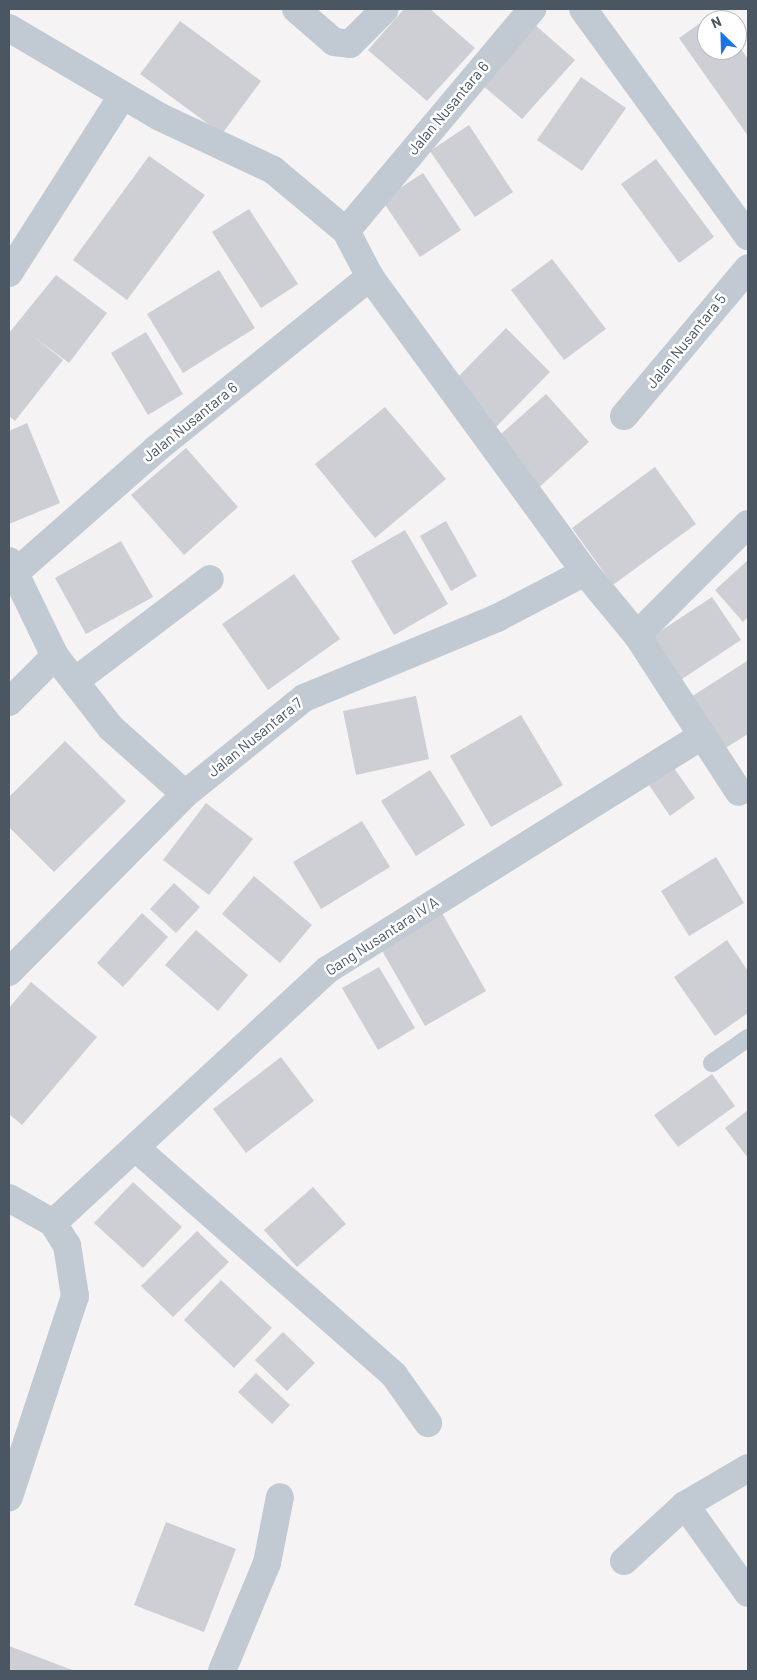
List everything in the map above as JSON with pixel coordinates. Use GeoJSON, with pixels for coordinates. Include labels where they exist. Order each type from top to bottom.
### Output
{"type":"FeatureCollection","features":[{"type":"Feature","properties":{"kind":"street"},"geometry":{"type":"LineString","coordinates":[[296,9],[334,42],[350,44],[385,9]]}},
{"type":"Feature","properties":{"kind":"street","name":"Jalan Nusantara 6"},"geometry":{"type":"LineString","coordinates":[[346,231],[532,9]]}},
{"type":"Feature","properties":{"kind":"street"},"geometry":{"type":"LineString","coordinates":[[583,9],[748,236]]}},
{"type":"Feature","properties":{"kind":"street"},"geometry":{"type":"LineString","coordinates":[[9,28],[122,96],[273,170],[346,231],[370,277],[585,572],[637,635],[702,736],[745,795]]}},
{"type":"Feature","properties":{"kind":"street"},"geometry":{"type":"LineString","coordinates":[[9,273],[122,96]]}},
{"type":"Feature","properties":{"kind":"street","name":"Jalan Nusantara 5"},"geometry":{"type":"LineString","coordinates":[[624,416],[748,268]]}},
{"type":"Feature","properties":{"kind":"street","name":"Jalan Nusantara 6"},"geometry":{"type":"LineString","coordinates":[[12,567],[370,277]]}},
{"type":"Feature","properties":{"kind":"street"},"geometry":{"type":"LineString","coordinates":[[637,635],[748,524]]}},
{"type":"Feature","properties":{"kind":"street"},"geometry":{"type":"LineString","coordinates":[[12,567],[55,656],[111,728],[186,794]]}},
{"type":"Feature","properties":{"kind":"street","name":"Jalan Nusantara 7"},"geometry":{"type":"LineString","coordinates":[[9,972],[186,794],[304,698],[497,618],[585,572]]}},
{"type":"Feature","properties":{"kind":"street"},"geometry":{"type":"LineString","coordinates":[[75,681],[210,579]]}},
{"type":"Feature","properties":{"kind":"street"},"geometry":{"type":"LineString","coordinates":[[9,702],[55,656]]}},
{"type":"Feature","properties":{"kind":"street","name":"Gang Nusantara IV A"},"geometry":{"type":"LineString","coordinates":[[53,1223],[137,1149],[327,970],[702,736]]}},
{"type":"Feature","properties":{"kind":"street"},"geometry":{"type":"LineString","coordinates":[[137,1149],[394,1376],[428,1423]]}},
{"type":"Feature","properties":{"kind":"street"},"geometry":{"type":"LineString","coordinates":[[9,1198],[53,1223],[67,1245],[74,1296],[9,1497]]}},
{"type":"Feature","properties":{"kind":"street"},"geometry":{"type":"LineString","coordinates":[[624,1561],[685,1505],[748,1468]]}},
{"type":"Feature","properties":{"kind":"street"},"geometry":{"type":"LineString","coordinates":[[222,1671],[266,1563],[280,1497]]}},
{"type":"Feature","properties":{"kind":"street"},"geometry":{"type":"LineString","coordinates":[[685,1505],[748,1593]]}},
{"type":"Feature","properties":{"kind":"lane"},"geometry":{"type":"LineString","coordinates":[[712,1063],[748,1038]]}},
{"type":"Feature","properties":{"kind":"building"},"geometry":{"type":"Polygon","coordinates":[[[404,9],[430,9],[475,48],[427,101],[368,50],[404,9]]]}},
{"type":"Feature","properties":{"kind":"building"},"geometry":{"type":"Polygon","coordinates":[[[180,21],[261,81],[222,134],[140,74],[180,21]]]}},
{"type":"Feature","properties":{"kind":"building"},"geometry":{"type":"Polygon","coordinates":[[[534,24],[575,60],[522,119],[481,84],[534,24]]]}},
{"type":"Feature","properties":{"kind":"building"},"geometry":{"type":"Polygon","coordinates":[[[697,25],[697,60],[747,60],[747,58],[748,136],[679,38],[697,25]]]}},
{"type":"Feature","properties":{"kind":"building"},"geometry":{"type":"Polygon","coordinates":[[[581,77],[626,108],[582,171],[537,140],[581,77]]]}},
{"type":"Feature","properties":{"kind":"building"},"geometry":{"type":"Polygon","coordinates":[[[469,125],[513,192],[475,217],[430,151],[469,125]]]}},
{"type":"Feature","properties":{"kind":"building"},"geometry":{"type":"Polygon","coordinates":[[[149,156],[205,195],[127,300],[73,260],[149,156]]]}},
{"type":"Feature","properties":{"kind":"building"},"geometry":{"type":"Polygon","coordinates":[[[656,159],[714,237],[679,263],[621,184],[656,159]]]}},
{"type":"Feature","properties":{"kind":"building"},"geometry":{"type":"Polygon","coordinates":[[[423,173],[461,230],[420,257],[382,200],[423,173]]]}},
{"type":"Feature","properties":{"kind":"building"},"geometry":{"type":"Polygon","coordinates":[[[249,209],[298,284],[261,308],[212,232],[249,209]]]}},
{"type":"Feature","properties":{"kind":"building"},"geometry":{"type":"Polygon","coordinates":[[[552,259],[606,329],[564,360],[511,290],[552,259]]]}},
{"type":"Feature","properties":{"kind":"building"},"geometry":{"type":"Polygon","coordinates":[[[219,270],[255,328],[183,373],[147,314],[219,270]]]}},
{"type":"Feature","properties":{"kind":"building"},"geometry":{"type":"Polygon","coordinates":[[[56,275],[107,313],[69,363],[34,337],[63,360],[15,421],[9,416],[9,333],[56,275]]]}},
{"type":"Feature","properties":{"kind":"building"},"geometry":{"type":"Polygon","coordinates":[[[506,328],[550,372],[495,428],[450,385],[506,328]]]}},
{"type":"Feature","properties":{"kind":"building"},"geometry":{"type":"Polygon","coordinates":[[[146,332],[183,394],[148,415],[111,353],[146,332]]]}},
{"type":"Feature","properties":{"kind":"building"},"geometry":{"type":"Polygon","coordinates":[[[546,394],[589,442],[535,491],[491,443],[546,394]]]}},
{"type":"Feature","properties":{"kind":"building"},"geometry":{"type":"Polygon","coordinates":[[[385,407],[446,479],[375,538],[315,464],[385,407]]]}},
{"type":"Feature","properties":{"kind":"building"},"geometry":{"type":"Polygon","coordinates":[[[27,423],[60,503],[9,524],[9,431],[27,423]]]}},
{"type":"Feature","properties":{"kind":"building"},"geometry":{"type":"Polygon","coordinates":[[[186,448],[238,507],[184,555],[131,495],[186,448]]]}},
{"type":"Feature","properties":{"kind":"building"},"geometry":{"type":"Polygon","coordinates":[[[655,467],[696,524],[613,585],[572,528],[655,467]]]}},
{"type":"Feature","properties":{"kind":"building"},"geometry":{"type":"Polygon","coordinates":[[[446,521],[477,576],[451,591],[420,536],[446,521]]]}},
{"type":"Feature","properties":{"kind":"building"},"geometry":{"type":"Polygon","coordinates":[[[405,530],[448,604],[394,635],[351,561],[405,530]]]}},
{"type":"Feature","properties":{"kind":"building"},"geometry":{"type":"Polygon","coordinates":[[[121,541],[153,597],[86,634],[55,578],[121,541]]]}},
{"type":"Feature","properties":{"kind":"building"},"geometry":{"type":"Polygon","coordinates":[[[748,560],[748,617],[743,622],[715,590],[748,560]]]}},
{"type":"Feature","properties":{"kind":"building"},"geometry":{"type":"Polygon","coordinates":[[[294,574],[340,639],[268,690],[222,624],[294,574]]]}},
{"type":"Feature","properties":{"kind":"building"},"geometry":{"type":"Polygon","coordinates":[[[712,597],[741,640],[676,683],[647,640],[712,597]]]}},
{"type":"Feature","properties":{"kind":"building"},"geometry":{"type":"Polygon","coordinates":[[[747,661],[748,734],[724,749],[691,697],[747,661]]]}},
{"type":"Feature","properties":{"kind":"building"},"geometry":{"type":"Polygon","coordinates":[[[416,696],[429,759],[356,775],[343,711],[416,696]]]}},
{"type":"Feature","properties":{"kind":"building"},"geometry":{"type":"Polygon","coordinates":[[[521,715],[563,785],[491,827],[450,756],[521,715]]]}},
{"type":"Feature","properties":{"kind":"building"},"geometry":{"type":"Polygon","coordinates":[[[65,741],[126,801],[54,872],[9,827],[9,797],[65,741]]]}},
{"type":"Feature","properties":{"kind":"building"},"geometry":{"type":"Polygon","coordinates":[[[674,768],[695,798],[670,816],[649,785],[674,768]]]}},
{"type":"Feature","properties":{"kind":"building"},"geometry":{"type":"Polygon","coordinates":[[[430,770],[465,825],[416,856],[381,801],[430,770]]]}},
{"type":"Feature","properties":{"kind":"building"},"geometry":{"type":"Polygon","coordinates":[[[206,803],[253,839],[209,895],[163,860],[206,803]]]}},
{"type":"Feature","properties":{"kind":"building"},"geometry":{"type":"Polygon","coordinates":[[[362,821],[390,867],[321,909],[293,862],[362,821]]]}},
{"type":"Feature","properties":{"kind":"building"},"geometry":{"type":"Polygon","coordinates":[[[716,857],[744,903],[689,936],[661,891],[716,857]]]}},
{"type":"Feature","properties":{"kind":"building"},"geometry":{"type":"Polygon","coordinates":[[[254,876],[312,925],[280,963],[222,914],[254,876]]]}},
{"type":"Feature","properties":{"kind":"building"},"geometry":{"type":"Polygon","coordinates":[[[174,883],[200,907],[176,933],[150,909],[174,883]]]}},
{"type":"Feature","properties":{"kind":"building"},"geometry":{"type":"Polygon","coordinates":[[[142,913],[168,937],[123,987],[97,963],[142,913]]]}},
{"type":"Feature","properties":{"kind":"building"},"geometry":{"type":"Polygon","coordinates":[[[442,913],[486,991],[425,1026],[380,947],[442,913]]]}},
{"type":"Feature","properties":{"kind":"building"},"geometry":{"type":"Polygon","coordinates":[[[196,930],[248,975],[218,1011],[165,965],[196,930]]]}},
{"type":"Feature","properties":{"kind":"building"},"geometry":{"type":"Polygon","coordinates":[[[727,940],[748,971],[748,1013],[715,1036],[674,977],[727,940]]]}},
{"type":"Feature","properties":{"kind":"building"},"geometry":{"type":"Polygon","coordinates":[[[379,967],[415,1028],[378,1050],[342,988],[379,967]]]}},
{"type":"Feature","properties":{"kind":"building"},"geometry":{"type":"Polygon","coordinates":[[[31,982],[97,1037],[22,1125],[9,1114],[9,1008],[31,982]]]}},
{"type":"Feature","properties":{"kind":"building"},"geometry":{"type":"Polygon","coordinates":[[[281,1057],[314,1101],[246,1153],[213,1109],[281,1057]]]}},
{"type":"Feature","properties":{"kind":"building"},"geometry":{"type":"Polygon","coordinates":[[[712,1074],[735,1106],[678,1147],[654,1115],[712,1074]]]}},
{"type":"Feature","properties":{"kind":"building"},"geometry":{"type":"Polygon","coordinates":[[[748,1110],[748,1158],[725,1128],[748,1110]]]}},
{"type":"Feature","properties":{"kind":"building"},"geometry":{"type":"Polygon","coordinates":[[[133,1182],[182,1227],[143,1268],[94,1223],[133,1182]]]}},
{"type":"Feature","properties":{"kind":"building"},"geometry":{"type":"Polygon","coordinates":[[[313,1187],[346,1224],[297,1267],[264,1230],[313,1187]]]}},
{"type":"Feature","properties":{"kind":"building"},"geometry":{"type":"Polygon","coordinates":[[[197,1231],[229,1262],[173,1317],[141,1286],[197,1231]]]}},
{"type":"Feature","properties":{"kind":"building"},"geometry":{"type":"Polygon","coordinates":[[[221,1280],[272,1328],[234,1368],[184,1320],[221,1280]]]}},
{"type":"Feature","properties":{"kind":"building"},"geometry":{"type":"Polygon","coordinates":[[[283,1332],[315,1363],[287,1391],[255,1360],[283,1332]]]}},
{"type":"Feature","properties":{"kind":"building"},"geometry":{"type":"Polygon","coordinates":[[[256,1373],[290,1405],[272,1424],[238,1392],[256,1373]]]}},
{"type":"Feature","properties":{"kind":"building"},"geometry":{"type":"Polygon","coordinates":[[[166,1522],[236,1549],[204,1632],[134,1605],[166,1522]]]}},
{"type":"Feature","properties":{"kind":"building"},"geometry":{"type":"Polygon","coordinates":[[[9,1646],[75,1671],[9,1671],[9,1646]]]}}]}
